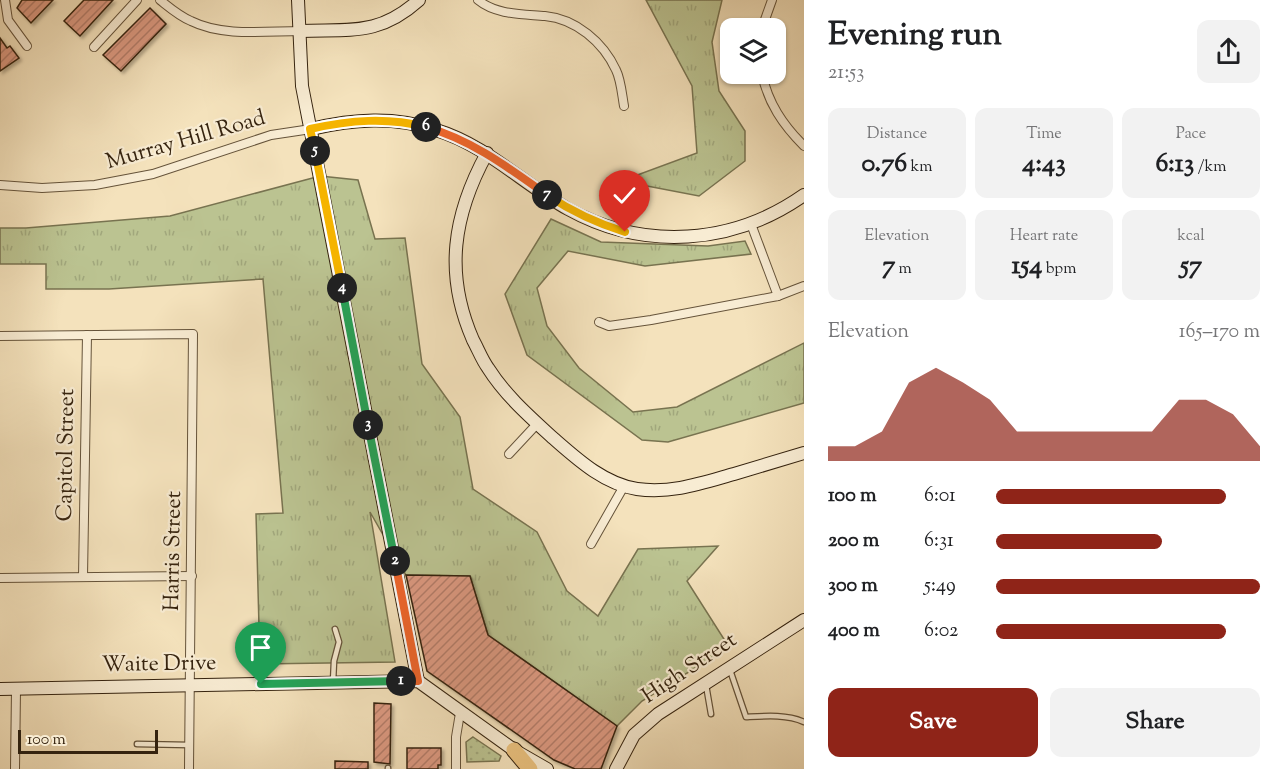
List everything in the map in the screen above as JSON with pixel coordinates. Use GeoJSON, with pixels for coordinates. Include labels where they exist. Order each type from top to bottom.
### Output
{"type":"FeatureCollection","features":[{"type":"Feature","properties":{"kind":"highway"},"geometry":{"type":"LineString","coordinates":[[514,750],[532,769]]}},
{"type":"Feature","properties":{"kind":"street"},"geometry":{"type":"LineString","coordinates":[[94,47],[137,0]]}},
{"type":"Feature","properties":{"kind":"street"},"geometry":{"type":"LineString","coordinates":[[160,0],[178,14],[208,27],[225,30],[301,31],[369,28],[384,24],[407,11],[419,0]]}},
{"type":"Feature","properties":{"kind":"street"},"geometry":{"type":"LineString","coordinates":[[298,0],[302,86],[418,681],[514,750],[547,769]]}},
{"type":"Feature","properties":{"kind":"street"},"geometry":{"type":"LineString","coordinates":[[478,0],[508,13],[561,19],[588,33],[616,70],[624,106]]}},
{"type":"Feature","properties":{"kind":"street"},"geometry":{"type":"LineString","coordinates":[[766,18],[772,0]]}},
{"type":"Feature","properties":{"kind":"street"},"geometry":{"type":"LineString","coordinates":[[4,5],[11,25],[27,46]]}},
{"type":"Feature","properties":{"kind":"street"},"geometry":{"type":"LineString","coordinates":[[765,84],[777,114],[804,146]]}},
{"type":"Feature","properties":{"kind":"street"},"geometry":{"type":"LineString","coordinates":[[310,129],[342,122],[372,119],[397,121],[438,130],[487,153],[567,208],[596,222],[625,232],[655,237],[686,238],[725,232],[751,224],[785,209],[804,195]]}},
{"type":"Feature","properties":{"kind":"street","name":"Murray Hill Road"},"geometry":{"type":"LineString","coordinates":[[0,185],[42,188],[95,185],[153,174],[271,135],[310,129]]}},
{"type":"Feature","properties":{"kind":"street"},"geometry":{"type":"LineString","coordinates":[[487,153],[473,178],[457,233],[456,282],[461,307],[486,367],[517,406],[579,461],[598,474],[624,486],[647,490],[683,489],[804,453]]}},
{"type":"Feature","properties":{"kind":"street"},"geometry":{"type":"LineString","coordinates":[[751,224],[778,296]]}},
{"type":"Feature","properties":{"kind":"street"},"geometry":{"type":"LineString","coordinates":[[599,322],[609,326],[778,296],[804,286]]}},
{"type":"Feature","properties":{"kind":"street","name":"Harris Street"},"geometry":{"type":"LineString","coordinates":[[87,335],[193,334],[189,769]]}},
{"type":"Feature","properties":{"kind":"street"},"geometry":{"type":"LineString","coordinates":[[0,336],[87,335]]}},
{"type":"Feature","properties":{"kind":"street","name":"Capitol Street"},"geometry":{"type":"LineString","coordinates":[[83,577],[87,335]]}},
{"type":"Feature","properties":{"kind":"street"},"geometry":{"type":"LineString","coordinates":[[509,454],[537,424]]}},
{"type":"Feature","properties":{"kind":"street"},"geometry":{"type":"LineString","coordinates":[[591,544],[624,486]]}},
{"type":"Feature","properties":{"kind":"street"},"geometry":{"type":"LineString","coordinates":[[0,578],[192,576]]}},
{"type":"Feature","properties":{"kind":"street","name":"High Street"},"geometry":{"type":"LineString","coordinates":[[616,769],[625,749],[639,730],[657,714],[804,620]]}},
{"type":"Feature","properties":{"kind":"street","name":"Waite Drive"},"geometry":{"type":"LineString","coordinates":[[0,689],[418,681]]}},
{"type":"Feature","properties":{"kind":"street"},"geometry":{"type":"LineString","coordinates":[[15,769],[16,689]]}},
{"type":"Feature","properties":{"kind":"street"},"geometry":{"type":"LineString","coordinates":[[456,769],[456,737],[460,713]]}},
{"type":"Feature","properties":{"kind":"lane"},"geometry":{"type":"LineString","coordinates":[[333,682],[334,662],[339,642],[335,629]]}},
{"type":"Feature","properties":{"kind":"lane"},"geometry":{"type":"LineString","coordinates":[[730,667],[746,717],[766,716],[804,722]]}},
{"type":"Feature","properties":{"kind":"lane"},"geometry":{"type":"LineString","coordinates":[[705,682],[711,714]]}},
{"type":"Feature","properties":{"kind":"lane"},"geometry":{"type":"LineString","coordinates":[[137,744],[189,745]]}},
{"type":"Feature","properties":{"kind":"green space"},"geometry":{"type":"Polygon","coordinates":[[[646,0],[722,0],[712,42],[719,91],[745,131],[745,161],[699,196],[621,181],[697,153],[692,86],[646,0]]]}},
{"type":"Feature","properties":{"kind":"green space"},"geometry":{"type":"Polygon","coordinates":[[[320,176],[358,180],[375,239],[405,238],[422,364],[460,417],[473,489],[537,532],[567,591],[598,616],[638,549],[718,546],[687,581],[729,647],[642,701],[617,726],[488,635],[470,576],[406,575],[370,512],[395,662],[260,664],[256,514],[283,513],[263,279],[109,289],[46,289],[46,264],[0,264],[0,228],[26,228],[170,216],[320,176]]]}},
{"type":"Feature","properties":{"kind":"green space"},"geometry":{"type":"Polygon","coordinates":[[[551,219],[601,242],[708,246],[745,241],[751,254],[645,266],[568,251],[537,288],[547,326],[579,368],[633,412],[677,407],[804,343],[804,403],[668,442],[642,440],[527,355],[505,294],[551,219]]]}},
{"type":"Feature","properties":{"kind":"green space"},"geometry":{"type":"Polygon","coordinates":[[[473,737],[501,756],[499,761],[467,762],[466,742],[473,737]]]}},
{"type":"Feature","properties":{"kind":"building"},"geometry":{"type":"Polygon","coordinates":[[[22,0],[53,0],[31,23],[17,8],[22,0]]]}},
{"type":"Feature","properties":{"kind":"building"},"geometry":{"type":"Polygon","coordinates":[[[84,0],[113,0],[80,36],[64,21],[84,0]]]}},
{"type":"Feature","properties":{"kind":"building"},"geometry":{"type":"Polygon","coordinates":[[[150,8],[166,24],[121,71],[103,55],[150,8]]]}},
{"type":"Feature","properties":{"kind":"building"},"geometry":{"type":"Polygon","coordinates":[[[0,38],[7,48],[10,46],[19,58],[0,71],[0,38]]]}},
{"type":"Feature","properties":{"kind":"building"},"geometry":{"type":"Polygon","coordinates":[[[406,575],[470,576],[488,635],[617,726],[601,769],[575,769],[554,760],[427,671],[406,575]]]}},
{"type":"Feature","properties":{"kind":"building"},"geometry":{"type":"Polygon","coordinates":[[[374,703],[391,704],[390,764],[374,762],[374,703]]]}},
{"type":"Feature","properties":{"kind":"building"},"geometry":{"type":"Polygon","coordinates":[[[407,748],[441,748],[441,765],[438,765],[438,769],[407,769],[407,748]]]}},
{"type":"Feature","properties":{"kind":"building"},"geometry":{"type":"Polygon","coordinates":[[[335,761],[368,762],[368,769],[335,769],[335,761]]]}},
{"type":"Feature","properties":{"kind":"route"},"geometry":{"type":"LineString","coordinates":[[261,684],[418,681],[310,129],[342,122],[372,119],[397,121],[438,130],[487,153],[567,208],[596,222],[625,232]]}}]}
